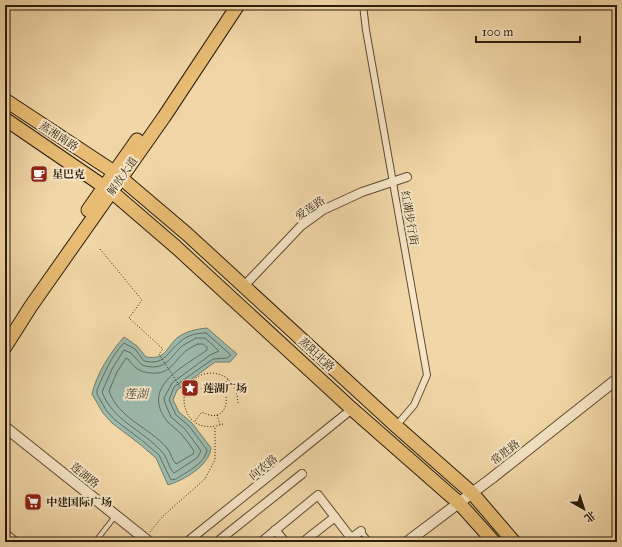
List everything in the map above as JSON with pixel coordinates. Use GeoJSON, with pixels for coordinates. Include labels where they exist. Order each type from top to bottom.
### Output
{"type":"FeatureCollection","features":[{"type":"Feature","properties":{"kind":"main road","name":"解放大道"},"geometry":{"type":"LineString","coordinates":[[5,346],[227,5]]}},
{"type":"Feature","properties":{"kind":"main road","name":"解放大道"},"geometry":{"type":"LineString","coordinates":[[117,175],[164,117],[238,5]]}},
{"type":"Feature","properties":{"kind":"main road","name":"蒸湘南路"},"geometry":{"type":"LineString","coordinates":[[5,100],[117,175]]}},
{"type":"Feature","properties":{"kind":"main road","name":"蒸湘南路"},"geometry":{"type":"LineString","coordinates":[[7,123],[108,189]]}},
{"type":"Feature","properties":{"kind":"main road","name":"蒸阳北路"},"geometry":{"type":"LineString","coordinates":[[117,175],[188,234],[473,495],[514,542]]}},
{"type":"Feature","properties":{"kind":"main road","name":"解放大道"},"geometry":{"type":"LineString","coordinates":[[5,333],[108,189]]}},
{"type":"Feature","properties":{"kind":"main road","name":"蒸阳北路"},"geometry":{"type":"LineString","coordinates":[[108,189],[176,247],[352,409],[460,504],[494,542]]}},
{"type":"Feature","properties":{"kind":"street","name":"红湖步行街"},"geometry":{"type":"LineString","coordinates":[[363,5],[366,30],[427,375],[414,405],[396,426]]}},
{"type":"Feature","properties":{"kind":"street","name":"爱莲路"},"geometry":{"type":"LineString","coordinates":[[244,286],[301,226],[323,210],[362,192],[406,177]]}},
{"type":"Feature","properties":{"kind":"street","name":"常胜路"},"geometry":{"type":"LineString","coordinates":[[473,495],[617,379]]}},
{"type":"Feature","properties":{"kind":"street","name":"常胜路"},"geometry":{"type":"LineString","coordinates":[[407,542],[473,495],[617,385]]}},
{"type":"Feature","properties":{"kind":"street","name":"向农路"},"geometry":{"type":"LineString","coordinates":[[187,542],[352,409]]}},
{"type":"Feature","properties":{"kind":"street","name":"莲湖路"},"geometry":{"type":"LineString","coordinates":[[5,427],[145,541]]}},
{"type":"Feature","properties":{"kind":"street","name":"莲湖路"},"geometry":{"type":"LineString","coordinates":[[5,433],[113,519],[145,541]]}},
{"type":"Feature","properties":{"kind":"street"},"geometry":{"type":"LineString","coordinates":[[217,542],[302,474]]}},
{"type":"Feature","properties":{"kind":"street"},"geometry":{"type":"LineString","coordinates":[[260,542],[318,496],[335,517],[349,540],[361,531]]}},
{"type":"Feature","properties":{"kind":"street","name":"常胜路"},"geometry":{"type":"LineString","coordinates":[[414,542],[460,504]]}},
{"type":"Feature","properties":{"kind":"street"},"geometry":{"type":"LineString","coordinates":[[303,542],[335,517]]}},
{"type":"Feature","properties":{"kind":"street"},"geometry":{"type":"LineString","coordinates":[[275,530],[285,542]]}},
{"type":"Feature","properties":{"kind":"lane"},"geometry":{"type":"LineString","coordinates":[[95,542],[113,519]]}},
{"type":"Feature","properties":{"kind":"lane"},"geometry":{"type":"LineString","coordinates":[[361,531],[370,542]]}},
{"type":"Feature","properties":{"kind":"lane"},"geometry":{"type":"LineString","coordinates":[[5,532],[19,542]]}},
{"type":"Feature","properties":{"kind":"path"},"geometry":{"type":"LineString","coordinates":[[100,249],[142,300],[129,318],[163,349],[159,354],[184,393]]}},
{"type":"Feature","properties":{"kind":"path"},"geometry":{"type":"LineString","coordinates":[[223,424],[215,427],[206,427],[190,418],[186,411],[184,402],[184,393],[188,385],[194,378],[202,374],[211,372],[220,374],[234,385],[238,394],[238,403]]}},
{"type":"Feature","properties":{"kind":"path"},"geometry":{"type":"LineString","coordinates":[[221,387],[228,379]]}},
{"type":"Feature","properties":{"kind":"path"},"geometry":{"type":"LineString","coordinates":[[195,422],[202,412],[207,414],[217,414],[222,412],[227,404],[226,394],[221,387],[215,384],[210,384],[201,389]]}},
{"type":"Feature","properties":{"kind":"path"},"geometry":{"type":"LineString","coordinates":[[217,414],[220,425]]}},
{"type":"Feature","properties":{"kind":"path"},"geometry":{"type":"LineString","coordinates":[[145,541],[163,516],[205,479],[215,460],[215,427]]}},
{"type":"Feature","properties":{"kind":"water","name":"莲湖"},"geometry":{"type":"Polygon","coordinates":[[[207,328],[237,354],[230,362],[215,362],[177,390],[173,400],[179,412],[192,423],[211,448],[206,461],[201,466],[188,476],[168,485],[156,458],[112,423],[103,413],[92,394],[97,378],[114,350],[124,337],[137,346],[146,357],[158,357],[164,353],[177,338],[188,332],[207,328]]]}},
{"type":"Feature","properties":{"kind":"place","name":"星巴克"},"geometry":{"type":"Point","coordinates":[39,174]}},
{"type":"Feature","properties":{"kind":"place","name":"莲湖广场"},"geometry":{"type":"Point","coordinates":[190,388]}},
{"type":"Feature","properties":{"kind":"place","name":"中建国际广场"},"geometry":{"type":"Point","coordinates":[33,502]}}]}
